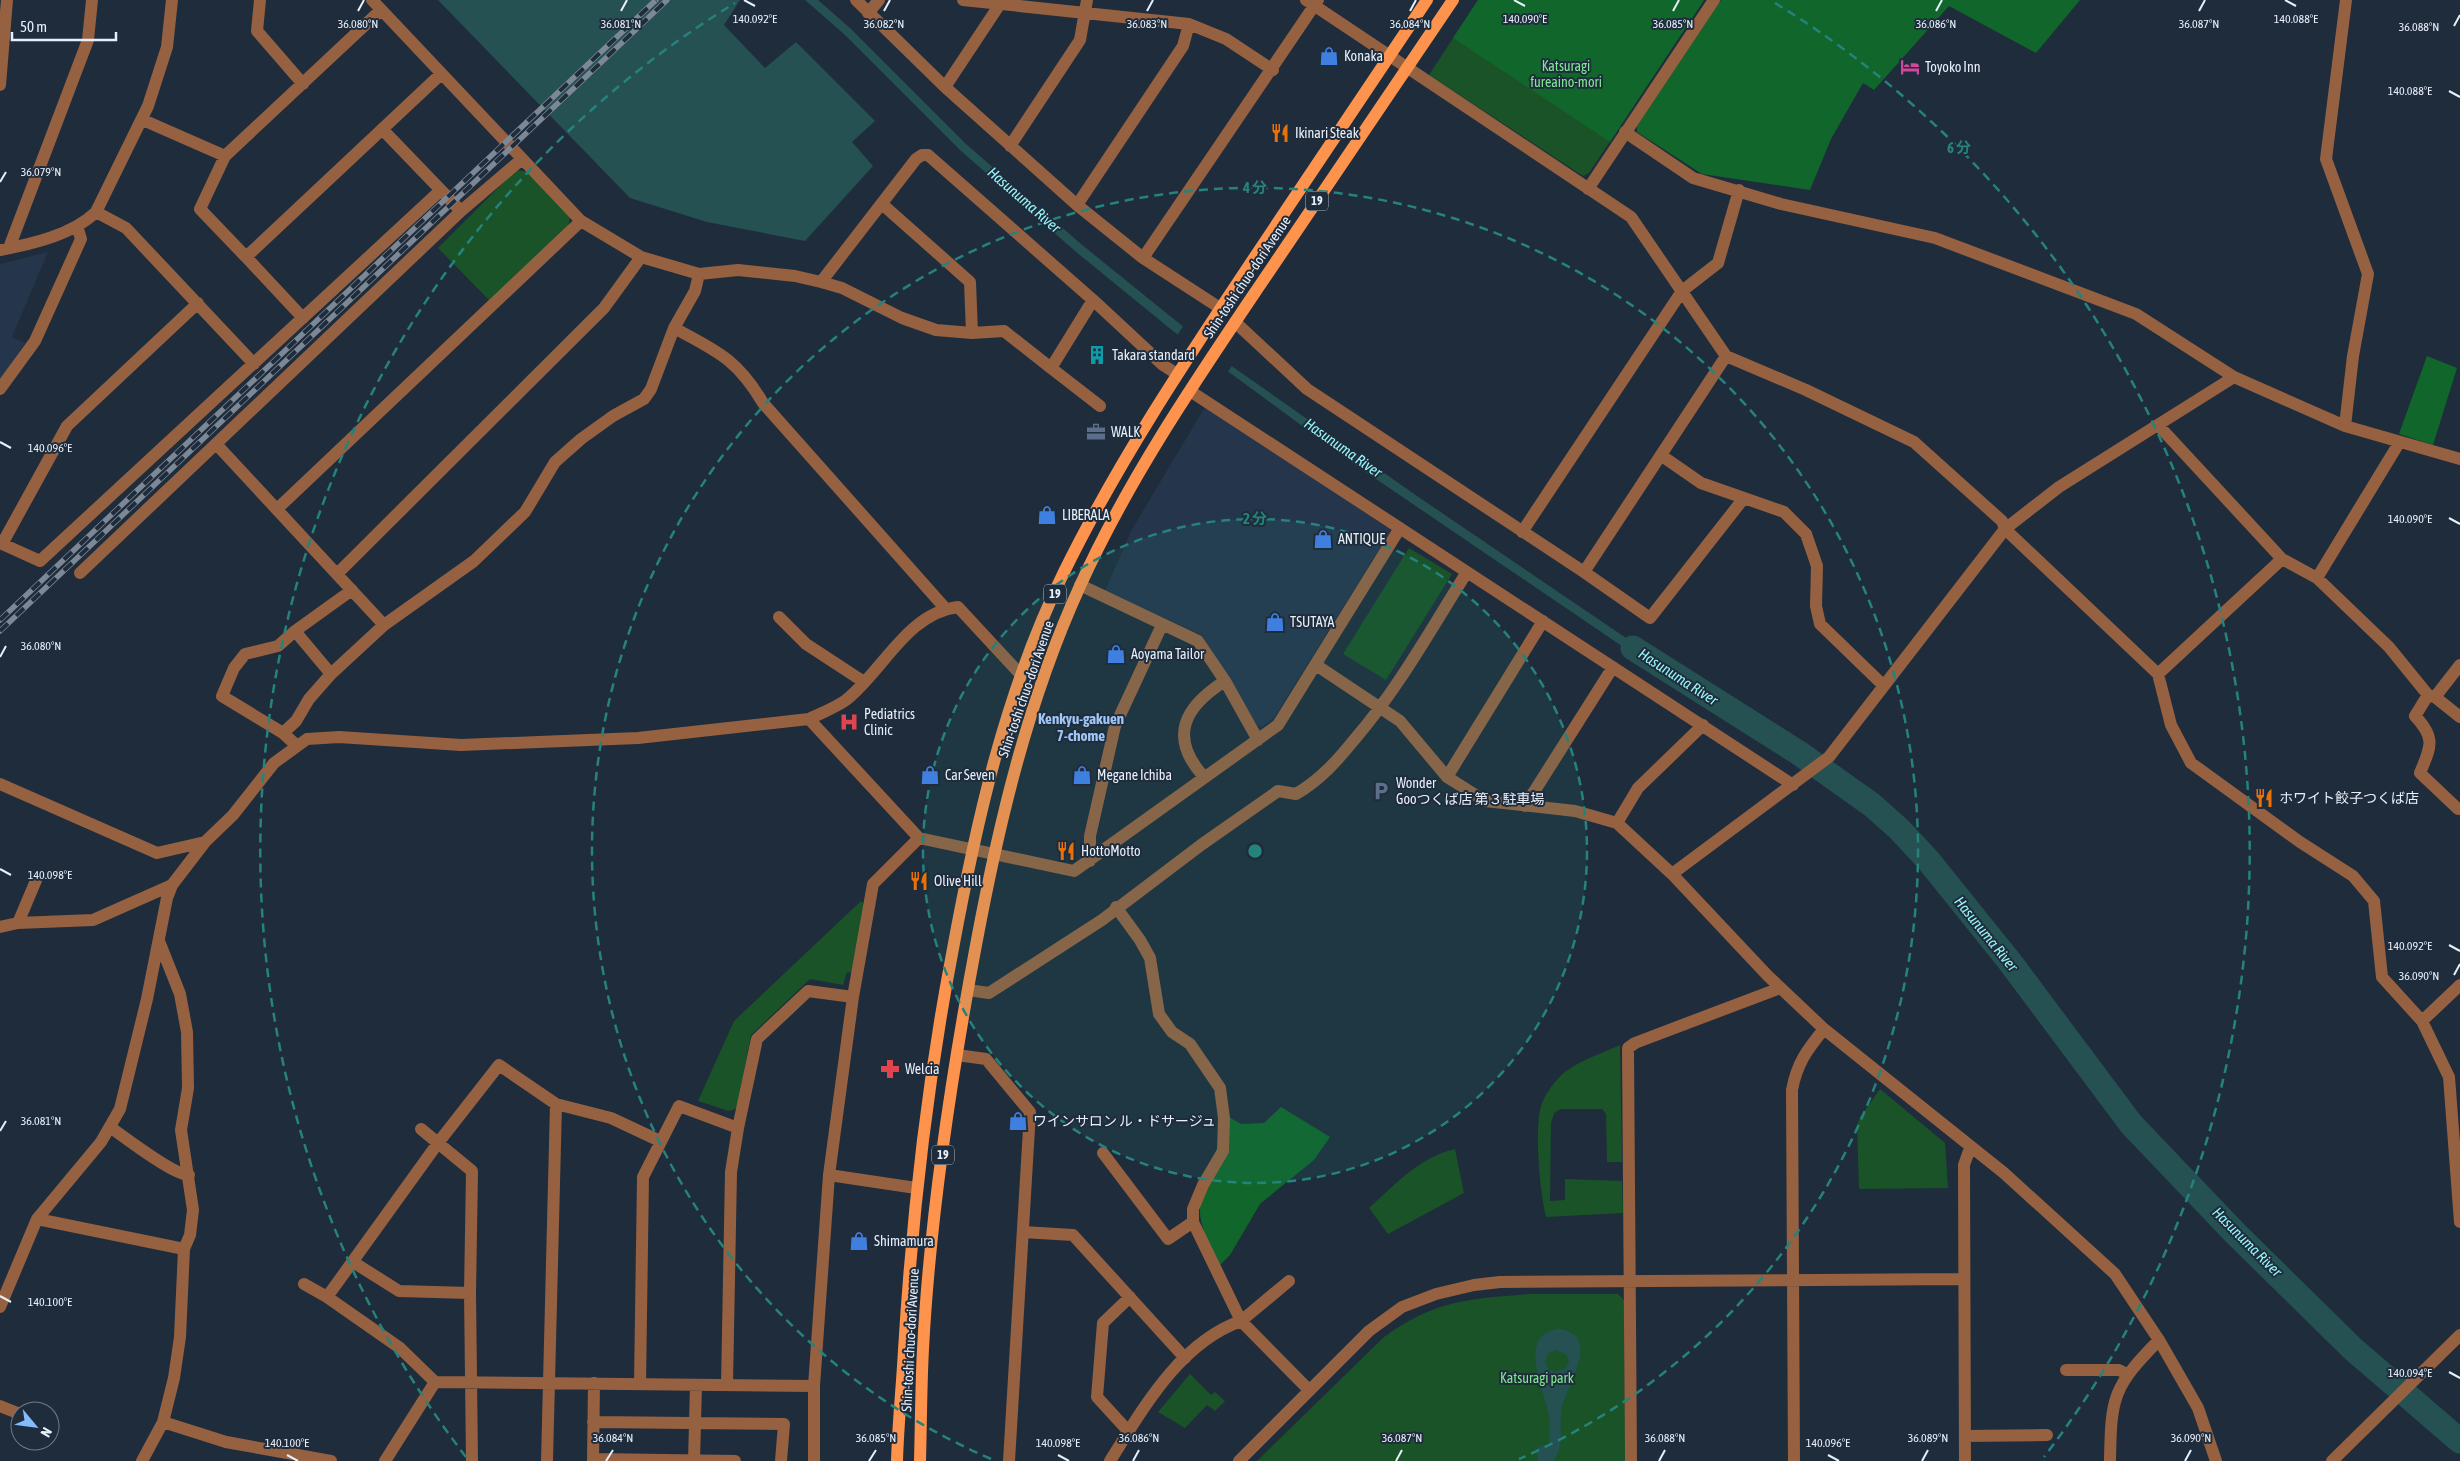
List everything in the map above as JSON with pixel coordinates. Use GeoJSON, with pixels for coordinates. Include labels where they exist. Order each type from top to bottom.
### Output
{"type":"FeatureCollection","features":[{"type":"Feature","properties":{"kind":"main road","name":"Shin-toshi chuo-dori Avenue"},"geometry":{"type":"LineString","coordinates":[[897,1461],[916,1188],[939,1021],[972,848],[995,757],[1021,675],[1064,573],[1130,450],[1220,308],[1427,0]]}},
{"type":"Feature","properties":{"kind":"main road","name":"Shin-toshi chuo-dori Avenue"},"geometry":{"type":"LineString","coordinates":[[920,1461],[923,1349],[931,1248],[957,1055],[994,853],[1030,714],[1080,585],[1144,464],[1226,335],[1453,0]]}},
{"type":"Feature","properties":{"kind":"street"},"geometry":{"type":"LineString","coordinates":[[0,85],[6,0]]}},
{"type":"Feature","properties":{"kind":"street"},"geometry":{"type":"LineString","coordinates":[[4,249],[88,40],[92,0]]}},
{"type":"Feature","properties":{"kind":"street"},"geometry":{"type":"LineString","coordinates":[[4,249],[43,239],[76,226],[87,221],[96,212],[142,120],[167,47],[172,0]]}},
{"type":"Feature","properties":{"kind":"street"},"geometry":{"type":"LineString","coordinates":[[260,0],[257,31],[303,84]]}},
{"type":"Feature","properties":{"kind":"street"},"geometry":{"type":"LineString","coordinates":[[856,0],[945,86],[1077,205],[1142,258],[1220,308]]}},
{"type":"Feature","properties":{"kind":"street"},"geometry":{"type":"LineString","coordinates":[[868,13],[879,0]]}},
{"type":"Feature","properties":{"kind":"street"},"geometry":{"type":"LineString","coordinates":[[963,0],[1000,4],[1086,6],[1189,24],[1226,39],[1273,70]]}},
{"type":"Feature","properties":{"kind":"street"},"geometry":{"type":"LineString","coordinates":[[1588,189],[1714,0]]}},
{"type":"Feature","properties":{"kind":"street"},"geometry":{"type":"LineString","coordinates":[[2345,426],[2352,356],[2368,274],[2326,159],[2346,0]]}},
{"type":"Feature","properties":{"kind":"street"},"geometry":{"type":"LineString","coordinates":[[1142,258],[1273,70],[1313,2],[1407,68],[1631,217],[1726,356],[1806,390],[1914,442],[2002,521],[2006,529],[2158,674],[2171,725],[2191,763],[2300,842],[2354,876],[2374,901],[2382,977],[2422,1021],[2449,1077],[2460,1222]]}},
{"type":"Feature","properties":{"kind":"street"},"geometry":{"type":"LineString","coordinates":[[945,86],[1000,4]]}},
{"type":"Feature","properties":{"kind":"street"},"geometry":{"type":"LineString","coordinates":[[303,318],[200,209],[225,156],[303,84],[377,5],[581,221],[642,257],[699,274],[738,270],[795,276],[821,282],[842,288],[902,318],[936,330],[972,333],[1004,331],[1100,406]]}},
{"type":"Feature","properties":{"kind":"street"},"geometry":{"type":"LineString","coordinates":[[1010,146],[1080,40],[1086,6]]}},
{"type":"Feature","properties":{"kind":"street"},"geometry":{"type":"LineString","coordinates":[[1077,205],[1183,46],[1189,24]]}},
{"type":"Feature","properties":{"kind":"street"},"geometry":{"type":"LineString","coordinates":[[246,258],[441,74]]}},
{"type":"Feature","properties":{"kind":"street"},"geometry":{"type":"LineString","coordinates":[[142,120],[225,156]]}},
{"type":"Feature","properties":{"kind":"street"},"geometry":{"type":"LineString","coordinates":[[382,128],[461,211]]}},
{"type":"Feature","properties":{"kind":"street"},"geometry":{"type":"LineString","coordinates":[[1625,132],[1693,178],[1739,190],[1781,204],[1935,238],[2136,314],[2234,377],[2345,426],[2460,459]]}},
{"type":"Feature","properties":{"kind":"street"},"geometry":{"type":"LineString","coordinates":[[821,282],[916,159],[928,154],[1093,300],[1163,365],[1177,374]]}},
{"type":"Feature","properties":{"kind":"street"},"geometry":{"type":"LineString","coordinates":[[80,574],[461,211],[522,159]]}},
{"type":"Feature","properties":{"kind":"street"},"geometry":{"type":"LineString","coordinates":[[198,303],[67,426],[1,544],[40,561],[441,190]]}},
{"type":"Feature","properties":{"kind":"street"},"geometry":{"type":"LineString","coordinates":[[1522,532],[1682,291],[1718,264],[1739,190]]}},
{"type":"Feature","properties":{"kind":"street"},"geometry":{"type":"LineString","coordinates":[[882,204],[970,282],[972,333]]}},
{"type":"Feature","properties":{"kind":"street"},"geometry":{"type":"LineString","coordinates":[[96,212],[126,228],[254,364]]}},
{"type":"Feature","properties":{"kind":"street"},"geometry":{"type":"LineString","coordinates":[[277,509],[581,221]]}},
{"type":"Feature","properties":{"kind":"street"},"geometry":{"type":"LineString","coordinates":[[0,389],[35,341],[81,239],[76,226]]}},
{"type":"Feature","properties":{"kind":"street"},"geometry":{"type":"LineString","coordinates":[[337,574],[604,308],[642,257]]}},
{"type":"Feature","properties":{"kind":"street"},"geometry":{"type":"LineString","coordinates":[[283,733],[296,721],[309,699],[331,674],[384,625],[474,561],[525,512],[555,462],[581,439],[612,416],[644,399],[651,389],[674,328],[695,291],[699,274]]}},
{"type":"Feature","properties":{"kind":"street"},"geometry":{"type":"LineString","coordinates":[[1051,368],[1093,300]]}},
{"type":"Feature","properties":{"kind":"street"},"geometry":{"type":"LineString","coordinates":[[1235,322],[1307,389],[1584,572],[1650,618],[1744,498]]}},
{"type":"Feature","properties":{"kind":"street"},"geometry":{"type":"LineString","coordinates":[[674,328],[734,362],[750,381],[762,403],[945,608]]}},
{"type":"Feature","properties":{"kind":"street"},"geometry":{"type":"LineString","coordinates":[[1584,572],[1726,356]]}},
{"type":"Feature","properties":{"kind":"street"},"geometry":{"type":"LineString","coordinates":[[1672,874],[1828,757],[2006,529],[2059,487],[2159,426],[2234,377]]}},
{"type":"Feature","properties":{"kind":"street"},"geometry":{"type":"LineString","coordinates":[[1190,390],[1793,785]]}},
{"type":"Feature","properties":{"kind":"street"},"geometry":{"type":"LineString","coordinates":[[2159,426],[2282,559],[2317,578],[2389,647],[2431,696],[2460,717]]}},
{"type":"Feature","properties":{"kind":"street"},"geometry":{"type":"LineString","coordinates":[[2317,578],[2400,443]]}},
{"type":"Feature","properties":{"kind":"street"},"geometry":{"type":"LineString","coordinates":[[217,445],[384,625]]}},
{"type":"Feature","properties":{"kind":"street"},"geometry":{"type":"LineString","coordinates":[[1662,456],[1701,482],[1784,512],[1806,534],[1817,566],[1816,606],[1820,624],[1884,686]]}},
{"type":"Feature","properties":{"kind":"street"},"geometry":{"type":"LineString","coordinates":[[809,720],[918,838],[1074,871],[1278,725],[1400,528]]}},
{"type":"Feature","properties":{"kind":"street"},"geometry":{"type":"LineString","coordinates":[[2158,674],[2282,559]]}},
{"type":"Feature","properties":{"kind":"street"},"geometry":{"type":"LineString","coordinates":[[968,990],[989,993],[1102,920],[1116,907],[1278,791],[1296,794],[1310,786],[1332,767],[1382,708],[1467,572]]}},
{"type":"Feature","properties":{"kind":"street"},"geometry":{"type":"LineString","coordinates":[[1080,585],[1198,641],[1225,681],[1258,740]]}},
{"type":"Feature","properties":{"kind":"street"},"geometry":{"type":"LineString","coordinates":[[296,745],[283,733],[222,696],[234,668],[245,654],[278,646],[295,631],[352,590]]}},
{"type":"Feature","properties":{"kind":"street"},"geometry":{"type":"LineString","coordinates":[[2,1300],[37,1219],[101,1142],[120,1109],[172,885],[205,842],[233,815],[274,763],[296,745],[307,739],[339,737],[462,746],[638,738],[809,720],[845,700],[914,628],[945,608],[958,607],[1021,675]]}},
{"type":"Feature","properties":{"kind":"street"},"geometry":{"type":"LineString","coordinates":[[779,617],[806,644],[864,682]]}},
{"type":"Feature","properties":{"kind":"street"},"geometry":{"type":"LineString","coordinates":[[1447,777],[1543,621]]}},
{"type":"Feature","properties":{"kind":"street"},"geometry":{"type":"LineString","coordinates":[[1090,860],[1090,836],[1115,726],[1162,625]]}},
{"type":"Feature","properties":{"kind":"street"},"geometry":{"type":"LineString","coordinates":[[295,631],[331,674]]}},
{"type":"Feature","properties":{"kind":"street"},"geometry":{"type":"LineString","coordinates":[[1316,664],[1400,721],[1447,777],[1485,801],[1575,812],[1616,823],[1672,874],[1780,988],[1824,1029],[1970,1148],[2004,1173],[2115,1274],[2159,1340],[2198,1408],[2216,1461]]}},
{"type":"Feature","properties":{"kind":"street"},"geometry":{"type":"LineString","coordinates":[[2458,809],[2420,773],[2431,749],[2429,738],[2415,716],[2460,665]]}},
{"type":"Feature","properties":{"kind":"street"},"geometry":{"type":"LineString","coordinates":[[1525,806],[1612,667]]}},
{"type":"Feature","properties":{"kind":"street"},"geometry":{"type":"LineString","coordinates":[[1204,777],[1186,750],[1183,738],[1187,720],[1205,694],[1225,681]]}},
{"type":"Feature","properties":{"kind":"street"},"geometry":{"type":"LineString","coordinates":[[1616,823],[1638,788],[1702,725]]}},
{"type":"Feature","properties":{"kind":"street"},"geometry":{"type":"LineString","coordinates":[[0,784],[157,853],[205,842]]}},
{"type":"Feature","properties":{"kind":"street"},"geometry":{"type":"LineString","coordinates":[[814,1461],[814,1386],[829,1175],[852,997],[873,884],[918,838]]}},
{"type":"Feature","properties":{"kind":"street"},"geometry":{"type":"LineString","coordinates":[[18,923],[37,878]]}},
{"type":"Feature","properties":{"kind":"street"},"geometry":{"type":"LineString","coordinates":[[0,928],[18,923],[93,920],[172,885]]}},
{"type":"Feature","properties":{"kind":"street"},"geometry":{"type":"LineString","coordinates":[[1116,907],[1140,940],[1150,958],[1159,1014],[1172,1032],[1190,1044],[1220,1088],[1224,1118],[1223,1151],[1193,1209],[1193,1222],[1241,1321],[1309,1390]]}},
{"type":"Feature","properties":{"kind":"street"},"geometry":{"type":"LineString","coordinates":[[142,1461],[163,1422],[165,1406],[174,1378],[180,1337],[184,1249],[190,1235],[193,1210],[181,1130],[188,1088],[187,1032],[180,994],[160,941]]}},
{"type":"Feature","properties":{"kind":"street"},"geometry":{"type":"LineString","coordinates":[[2422,1021],[2460,985]]}},
{"type":"Feature","properties":{"kind":"street"},"geometry":{"type":"LineString","coordinates":[[1631,1461],[1628,1048],[1635,1043],[1780,988]]}},
{"type":"Feature","properties":{"kind":"street"},"geometry":{"type":"LineString","coordinates":[[727,1385],[731,1172],[738,1128],[757,1038],[808,992],[852,997]]}},
{"type":"Feature","properties":{"kind":"street"},"geometry":{"type":"LineString","coordinates":[[1794,1461],[1792,1090],[1795,1074],[1803,1055],[1824,1029]]}},
{"type":"Feature","properties":{"kind":"street"},"geometry":{"type":"LineString","coordinates":[[957,1055],[986,1059],[1030,1112],[1009,1461]]}},
{"type":"Feature","properties":{"kind":"street"},"geometry":{"type":"LineString","coordinates":[[328,1297],[438,1143],[499,1065],[556,1104],[611,1118],[660,1141]]}},
{"type":"Feature","properties":{"kind":"street"},"geometry":{"type":"LineString","coordinates":[[547,1461],[556,1104]]}},
{"type":"Feature","properties":{"kind":"street"},"geometry":{"type":"LineString","coordinates":[[640,1384],[643,1177],[679,1106],[738,1128]]}},
{"type":"Feature","properties":{"kind":"street"},"geometry":{"type":"LineString","coordinates":[[110,1127],[169,1168],[183,1175],[189,1175]]}},
{"type":"Feature","properties":{"kind":"street"},"geometry":{"type":"LineString","coordinates":[[421,1129],[472,1170],[470,1293],[472,1461]]}},
{"type":"Feature","properties":{"kind":"street"},"geometry":{"type":"LineString","coordinates":[[1965,1461],[1964,1165],[1970,1148]]}},
{"type":"Feature","properties":{"kind":"street"},"geometry":{"type":"LineString","coordinates":[[1103,1153],[1168,1239],[1193,1222]]}},
{"type":"Feature","properties":{"kind":"street"},"geometry":{"type":"LineString","coordinates":[[829,1175],[916,1188]]}},
{"type":"Feature","properties":{"kind":"street"},"geometry":{"type":"LineString","coordinates":[[37,1219],[184,1249]]}},
{"type":"Feature","properties":{"kind":"street"},"geometry":{"type":"LineString","coordinates":[[1023,1232],[1073,1235],[1185,1358]]}},
{"type":"Feature","properties":{"kind":"street"},"geometry":{"type":"LineString","coordinates":[[353,1262],[399,1291],[470,1293]]}},
{"type":"Feature","properties":{"kind":"street"},"geometry":{"type":"LineString","coordinates":[[1240,1461],[1369,1331],[1402,1307],[1436,1294],[1474,1284],[1500,1282],[1963,1279]]}},
{"type":"Feature","properties":{"kind":"street"},"geometry":{"type":"LineString","coordinates":[[1110,1461],[1160,1385],[1185,1358],[1211,1337],[1241,1321],[1289,1281]]}},
{"type":"Feature","properties":{"kind":"street"},"geometry":{"type":"LineString","coordinates":[[304,1284],[328,1297],[400,1348],[435,1382],[814,1386]]}},
{"type":"Feature","properties":{"kind":"street"},"geometry":{"type":"LineString","coordinates":[[1129,1432],[1097,1397],[1103,1323],[1130,1296]]}},
{"type":"Feature","properties":{"kind":"street"},"geometry":{"type":"LineString","coordinates":[[2332,1461],[2460,1335]]}},
{"type":"Feature","properties":{"kind":"street"},"geometry":{"type":"LineString","coordinates":[[2110,1461],[2110,1416],[2114,1398],[2127,1374],[2159,1340]]}},
{"type":"Feature","properties":{"kind":"street"},"geometry":{"type":"LineString","coordinates":[[2066,1370],[2119,1370],[2127,1374]]}},
{"type":"Feature","properties":{"kind":"street"},"geometry":{"type":"LineString","coordinates":[[385,1461],[435,1382]]}},
{"type":"Feature","properties":{"kind":"street"},"geometry":{"type":"LineString","coordinates":[[594,1383],[593,1460],[735,1461]]}},
{"type":"Feature","properties":{"kind":"street"},"geometry":{"type":"LineString","coordinates":[[694,1461],[696,1384]]}},
{"type":"Feature","properties":{"kind":"street"},"geometry":{"type":"LineString","coordinates":[[163,1422],[226,1442],[331,1461]]}},
{"type":"Feature","properties":{"kind":"street"},"geometry":{"type":"LineString","coordinates":[[593,1422],[784,1424],[781,1461]]}},
{"type":"Feature","properties":{"kind":"street"},"geometry":{"type":"LineString","coordinates":[[1965,1436],[2047,1435]]}},
{"type":"Feature","properties":{"kind":"shaded area"},"geometry":{"type":"Polygon","coordinates":[[[48,252],[12,337],[25,343],[0,381],[0,264],[48,252]]]}},
{"type":"Feature","properties":{"kind":"shaded area"},"geometry":{"type":"Polygon","coordinates":[[[1205,407],[1391,530],[1274,718],[1262,727],[1257,725],[1202,635],[1105,591],[1131,531],[1205,407]]]}},
{"type":"Feature","properties":{"kind":"green space","name":"Katsuragi fureaino-mori"},"geometry":{"type":"Polygon","coordinates":[[[1478,0],[1704,0],[1589,173],[1583,176],[1429,75],[1478,0]]]}},
{"type":"Feature","properties":{"kind":"green space","name":"Katsuragi fureaino-mori"},"geometry":{"type":"Polygon","coordinates":[[[1478,0],[1704,0],[1610,142],[1453,38],[1478,0]]]}},
{"type":"Feature","properties":{"kind":"green space"},"geometry":{"type":"Polygon","coordinates":[[[1721,0],[2080,0],[2036,53],[1949,6],[1874,90],[1863,83],[1831,139],[1810,190],[1702,174],[1637,132],[1637,126],[1721,0]]]}},
{"type":"Feature","properties":{"kind":"green space"},"geometry":{"type":"Polygon","coordinates":[[[516,170],[529,172],[570,217],[568,228],[489,300],[438,248],[516,170]]]}},
{"type":"Feature","properties":{"kind":"green space"},"geometry":{"type":"Polygon","coordinates":[[[2427,356],[2457,368],[2433,445],[2399,434],[2427,356]]]}},
{"type":"Feature","properties":{"kind":"green space"},"geometry":{"type":"Polygon","coordinates":[[[1409,548],[1452,574],[1386,680],[1343,654],[1409,548]]]}},
{"type":"Feature","properties":{"kind":"green space"},"geometry":{"type":"Polygon","coordinates":[[[861,901],[866,906],[852,973],[847,972],[843,985],[810,979],[751,1035],[737,1108],[729,1111],[698,1101],[734,1021],[861,901]]]}},
{"type":"Feature","properties":{"kind":"green space"},"geometry":{"type":"Polygon","coordinates":[[[1620,1045],[1622,1162],[1607,1162],[1606,1114],[1602,1109],[1561,1109],[1554,1113],[1551,1123],[1550,1201],[1565,1200],[1565,1179],[1622,1181],[1623,1213],[1546,1217],[1540,1177],[1538,1145],[1539,1117],[1543,1101],[1554,1083],[1565,1072],[1585,1060],[1620,1045]]]}},
{"type":"Feature","properties":{"kind":"green space"},"geometry":{"type":"Polygon","coordinates":[[[1880,1089],[1945,1143],[1948,1188],[1859,1189],[1857,1125],[1860,1117],[1880,1089]]]}},
{"type":"Feature","properties":{"kind":"green space"},"geometry":{"type":"Polygon","coordinates":[[[1281,1107],[1330,1137],[1314,1160],[1260,1204],[1230,1255],[1220,1265],[1203,1228],[1200,1203],[1227,1116],[1241,1124],[1264,1123],[1281,1107]]]}},
{"type":"Feature","properties":{"kind":"green space"},"geometry":{"type":"Polygon","coordinates":[[[1455,1149],[1464,1193],[1388,1234],[1369,1208],[1419,1165],[1430,1158],[1455,1149]]]}},
{"type":"Feature","properties":{"kind":"green space","name":"Katsuragi park"},"geometry":{"type":"Polygon","coordinates":[[[1528,1294],[1618,1294],[1624,1300],[1625,1461],[1257,1461],[1384,1337],[1402,1325],[1436,1308],[1470,1300],[1528,1294]]]}},
{"type":"Feature","properties":{"kind":"green space"},"geometry":{"type":"Polygon","coordinates":[[[1190,1374],[1211,1395],[1215,1392],[1225,1401],[1215,1411],[1207,1405],[1185,1428],[1158,1412],[1190,1374]]]}},
{"type":"Feature","properties":{"kind":"water"},"geometry":{"type":"Polygon","coordinates":[[[438,0],[740,0],[724,25],[765,68],[796,42],[875,121],[852,142],[873,166],[805,241],[707,222],[630,198],[438,0]]]}},
{"type":"Feature","properties":{"kind":"water"},"geometry":{"type":"Polygon","coordinates":[[[805,0],[818,0],[851,29],[966,144],[1081,244],[1233,367],[1417,496],[1663,663],[1657,670],[1354,464],[1173,331],[1075,251],[960,150],[845,35],[805,0]]]}},
{"type":"Feature","properties":{"kind":"water"},"geometry":{"type":"Polygon","coordinates":[[[1560,1329],[1573,1334],[1579,1342],[1580,1352],[1574,1377],[1561,1412],[1561,1442],[1557,1454],[1554,1461],[1538,1461],[1538,1448],[1542,1445],[1549,1447],[1549,1416],[1536,1364],[1536,1351],[1539,1340],[1546,1333],[1560,1329]],[[1555,1350],[1549,1353],[1545,1361],[1548,1369],[1555,1372],[1565,1369],[1569,1362],[1566,1354],[1555,1350]]]}},
{"type":"Feature","properties":{"kind":"pier"},"geometry":{"type":"Polygon","coordinates":[[[1184,325],[1233,364],[1226,375],[1176,337],[1184,325]]]}},
{"type":"Feature","properties":{"kind":"waterway","name":"Hasunuma River"},"geometry":{"type":"LineString","coordinates":[[1633,648],[1799,753],[1872,805],[1899,829],[1928,860],[2010,962],[2131,1124],[2235,1233],[2353,1349],[2460,1441]]}},
{"type":"Feature","properties":{"kind":"railway"},"geometry":{"type":"LineString","coordinates":[[0,620],[656,0]]}},
{"type":"Feature","properties":{"kind":"railway"},"geometry":{"type":"LineString","coordinates":[[0,631],[667,0]]}},
{"type":"Feature","properties":{"kind":"place","name":"Konaka"},"geometry":{"type":"Point","coordinates":[1329,56]}},
{"type":"Feature","properties":{"kind":"place","name":"Toyoko Inn"},"geometry":{"type":"Point","coordinates":[1910,67]}},
{"type":"Feature","properties":{"kind":"place","name":"Ikinari Steak"},"geometry":{"type":"Point","coordinates":[1280,133]}},
{"type":"Feature","properties":{"kind":"place","name":"Takara standard"},"geometry":{"type":"Point","coordinates":[1097,355]}},
{"type":"Feature","properties":{"kind":"place","name":"WALK"},"geometry":{"type":"Point","coordinates":[1096,432]}},
{"type":"Feature","properties":{"kind":"place","name":"LIBERALA"},"geometry":{"type":"Point","coordinates":[1047,515]}},
{"type":"Feature","properties":{"kind":"place","name":"ANTIQUE"},"geometry":{"type":"Point","coordinates":[1323,539]}},
{"type":"Feature","properties":{"kind":"place","name":"TSUTAYA"},"geometry":{"type":"Point","coordinates":[1275,622]}},
{"type":"Feature","properties":{"kind":"place","name":"Aoyama Tailor"},"geometry":{"type":"Point","coordinates":[1116,654]}},
{"type":"Feature","properties":{"kind":"place","name":"Pediatrics Clinic"},"geometry":{"type":"Point","coordinates":[849,722]}},
{"type":"Feature","properties":{"kind":"place","name":"Car Seven"},"geometry":{"type":"Point","coordinates":[930,775]}},
{"type":"Feature","properties":{"kind":"place","name":"Megane Ichiba"},"geometry":{"type":"Point","coordinates":[1082,775]}},
{"type":"Feature","properties":{"kind":"place","name":"Wonder Gooつくば店 第３駐車場"},"geometry":{"type":"Point","coordinates":[1381,791]}},
{"type":"Feature","properties":{"kind":"place","name":"ホワイト餃子つくば店"},"geometry":{"type":"Point","coordinates":[2264,798]}},
{"type":"Feature","properties":{"kind":"place","name":"HottoMotto"},"geometry":{"type":"Point","coordinates":[1066,851]}},
{"type":"Feature","properties":{"kind":"place","name":"Olive Hill"},"geometry":{"type":"Point","coordinates":[919,881]}},
{"type":"Feature","properties":{"kind":"place","name":"Welcia"},"geometry":{"type":"Point","coordinates":[890,1069]}},
{"type":"Feature","properties":{"kind":"place","name":"ワインサロン ル・ドサージュ"},"geometry":{"type":"Point","coordinates":[1018,1121]}},
{"type":"Feature","properties":{"kind":"place","name":"Shimamura"},"geometry":{"type":"Point","coordinates":[859,1241]}},
{"type":"Feature","properties":{"kind":"district","name":"Kenkyu-gakuen 7-chome"},"geometry":{"type":"Point","coordinates":[1081,728]}}]}
